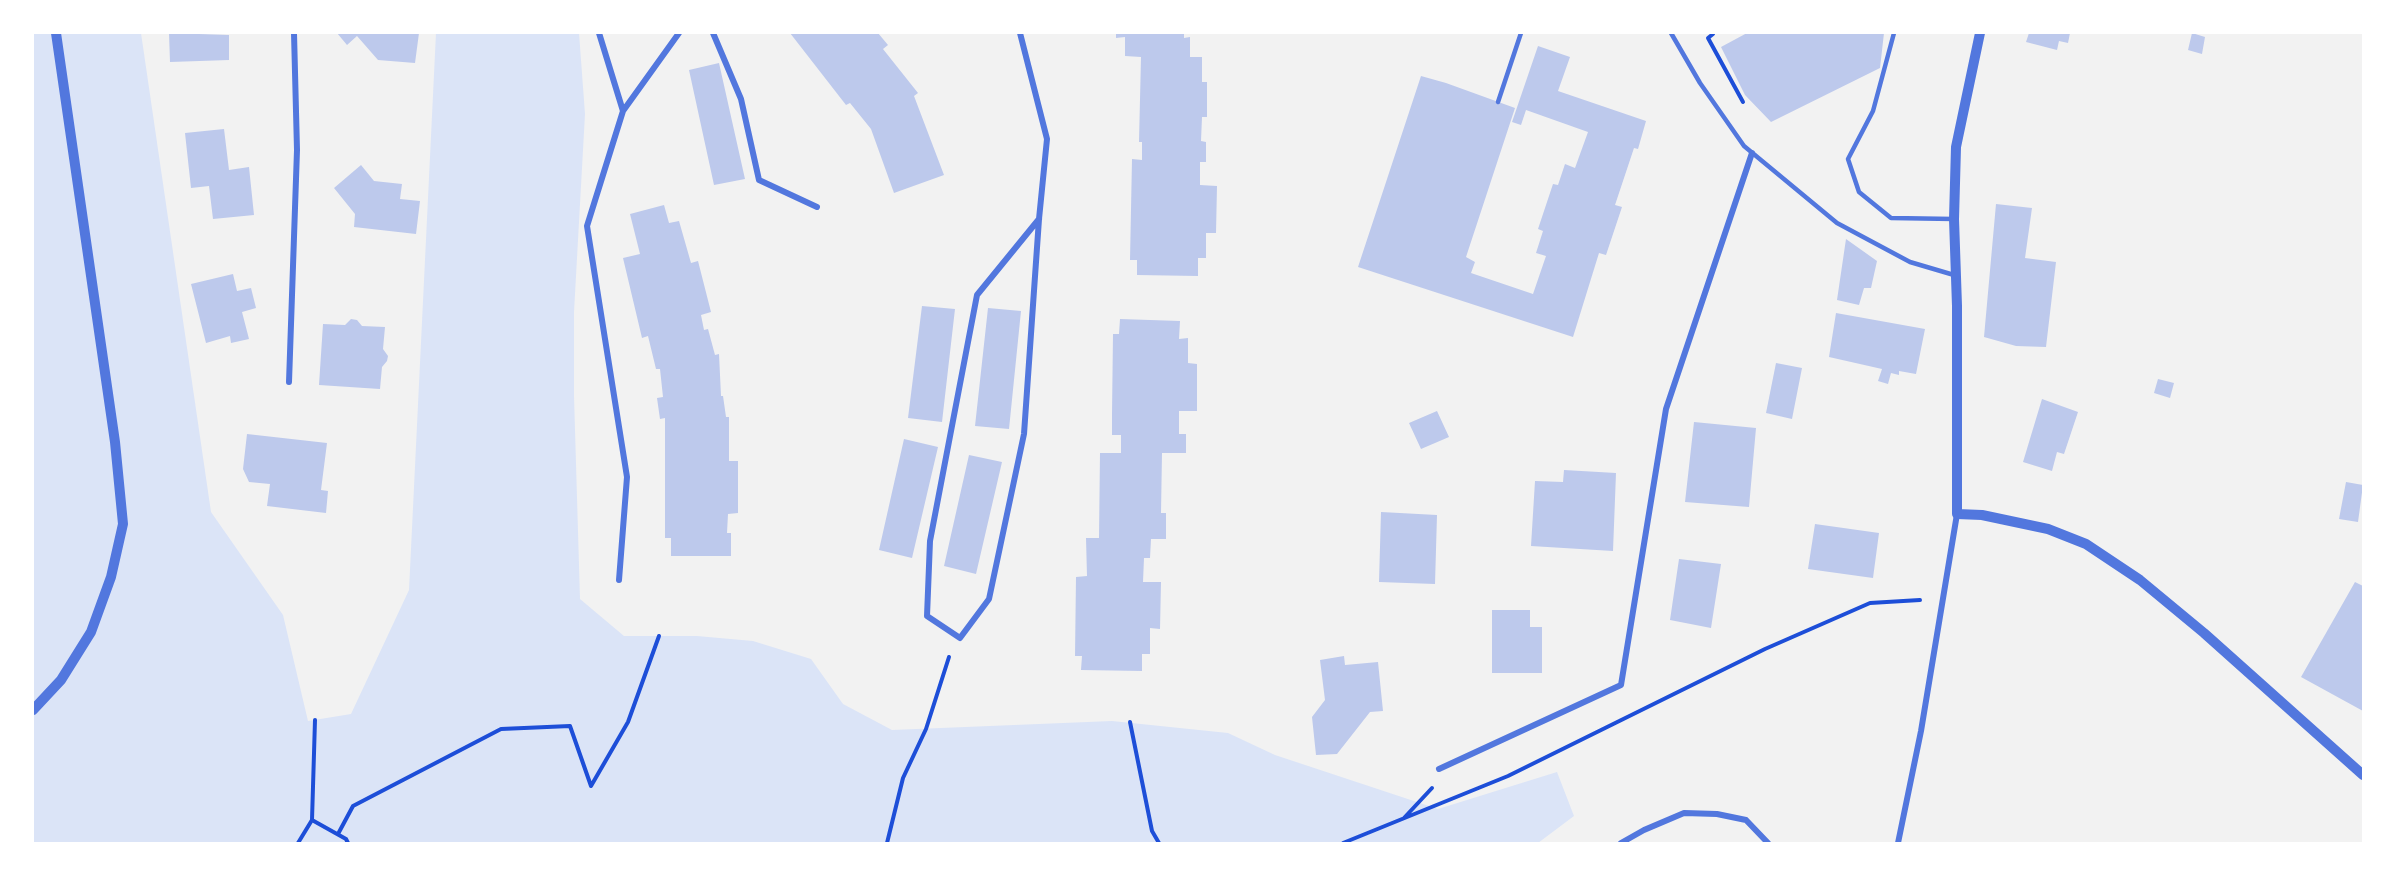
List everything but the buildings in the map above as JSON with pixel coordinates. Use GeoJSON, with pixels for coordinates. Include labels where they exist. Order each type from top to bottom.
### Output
{"type":"FeatureCollection","features":[{"type":"Feature","properties":{"kind":"street"},"geometry":{"type":"LineString","coordinates":[[33,710],[61,680],[92,632],[111,577],[123,524],[115,442],[56,33]]}},
{"type":"Feature","properties":{"kind":"street"},"geometry":{"type":"LineString","coordinates":[[289,382],[297,150],[294,33]]}},
{"type":"Feature","properties":{"kind":"street"},"geometry":{"type":"LineString","coordinates":[[599,33],[623,111]]}},
{"type":"Feature","properties":{"kind":"street"},"geometry":{"type":"LineString","coordinates":[[620,580],[627,477],[587,226],[623,111],[679,33]]}},
{"type":"Feature","properties":{"kind":"street"},"geometry":{"type":"LineString","coordinates":[[713,33],[741,99],[759,180],[817,207]]}},
{"type":"Feature","properties":{"kind":"street"},"geometry":{"type":"LineString","coordinates":[[1020,33],[1047,139],[1038,219],[1024,434],[989,599],[960,638],[927,616],[930,540],[977,295],[1038,219]]}},
{"type":"Feature","properties":{"kind":"street"},"geometry":{"type":"LineString","coordinates":[[1898,843],[1921,730],[1957,514],[1954,219],[1956,147],[1980,33]]}},
{"type":"Feature","properties":{"kind":"street"},"geometry":{"type":"LineString","coordinates":[[1439,769],[1621,685],[1666,409],[1752,153]]}},
{"type":"Feature","properties":{"kind":"street"},"geometry":{"type":"LineString","coordinates":[[1957,514],[1982,515],[2048,529],[2086,544],[2140,580],[2177,610],[2363,775]]}},
{"type":"Feature","properties":{"kind":"street"},"geometry":{"type":"LineString","coordinates":[[1621,843],[1644,830],[1684,813],[1695,813],[1717,814],[1746,820],[1768,843]]}},
{"type":"Feature","properties":{"kind":"lane"},"geometry":{"type":"LineString","coordinates":[[1498,102],[1521,33]]}},
{"type":"Feature","properties":{"kind":"lane"},"geometry":{"type":"LineString","coordinates":[[1671,33],[1700,83],[1744,146],[1752,153],[1837,223],[1910,262],[1956,275]]}},
{"type":"Feature","properties":{"kind":"lane"},"geometry":{"type":"LineString","coordinates":[[1894,33],[1873,111],[1848,159],[1859,192],[1891,218],[1954,219]]}},
{"type":"Feature","properties":{"kind":"path"},"geometry":{"type":"LineString","coordinates":[[1343,843],[1508,776],[1765,650],[1870,603],[1943,599]]}},
{"type":"Feature","properties":{"kind":"path"},"geometry":{"type":"LineString","coordinates":[[338,834],[353,806],[501,729],[570,726],[591,786],[628,722],[659,636]]}},
{"type":"Feature","properties":{"kind":"path"},"geometry":{"type":"LineString","coordinates":[[886,843],[903,778],[926,729],[951,649],[960,638]]}},
{"type":"Feature","properties":{"kind":"path"},"geometry":{"type":"LineString","coordinates":[[298,843],[312,820],[315,720]]}},
{"type":"Feature","properties":{"kind":"path"},"geometry":{"type":"LineString","coordinates":[[1130,722],[1152,831],[1159,843]]}},
{"type":"Feature","properties":{"kind":"path"},"geometry":{"type":"LineString","coordinates":[[312,820],[346,839],[348,843]]}},
{"type":"Feature","properties":{"kind":"shaded area"},"geometry":{"type":"Polygon","coordinates":[[[33,33],[141,33],[211,512],[283,615],[308,721],[351,714],[409,590],[436,33],[579,33],[585,114],[574,312],[580,599],[624,636],[697,636],[753,641],[811,659],[843,704],[892,730],[1112,721],[1228,733],[1275,755],[1438,809],[1557,772],[1574,816],[1538,843],[33,843],[33,33]]]}}]}
